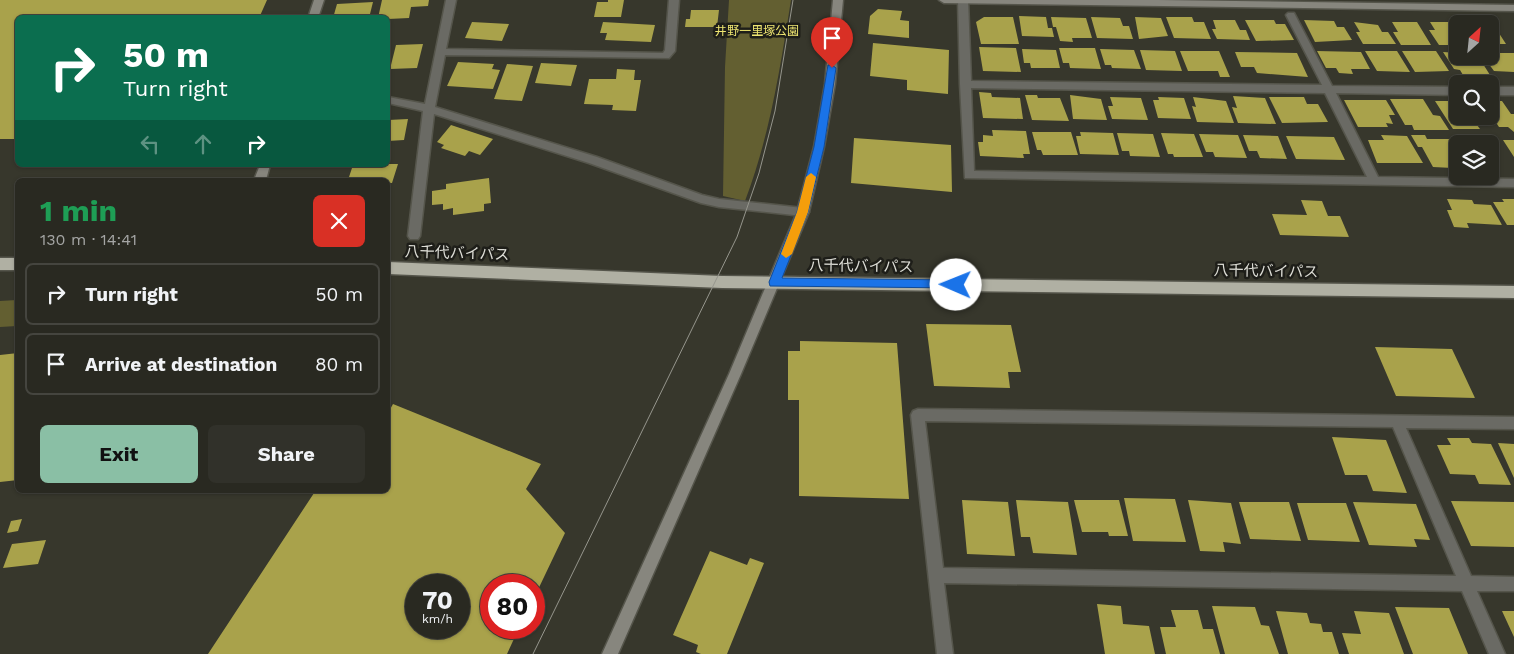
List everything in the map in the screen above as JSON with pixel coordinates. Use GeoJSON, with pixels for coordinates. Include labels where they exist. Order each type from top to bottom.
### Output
{"type":"FeatureCollection","features":[{"type":"Feature","properties":{"kind":"highway"},"geometry":{"type":"LineString","coordinates":[[0,264],[15,264]]}},
{"type":"Feature","properties":{"kind":"highway","name":"八千代バイパス"},"geometry":{"type":"LineString","coordinates":[[390,268],[774,282],[1514,292]]}},
{"type":"Feature","properties":{"kind":"street"},"geometry":{"type":"LineString","coordinates":[[314,15],[319,0]]}},
{"type":"Feature","properties":{"kind":"street"},"geometry":{"type":"LineString","coordinates":[[414,236],[429,109],[451,0]]}},
{"type":"Feature","properties":{"kind":"street"},"geometry":{"type":"LineString","coordinates":[[442,52],[665,56],[670,51],[674,0]]}},
{"type":"Feature","properties":{"kind":"street"},"geometry":{"type":"LineString","coordinates":[[610,654],[803,212],[819,147],[830,84],[838,0]]}},
{"type":"Feature","properties":{"kind":"street"},"geometry":{"type":"LineString","coordinates":[[944,0],[1367,3],[1514,8]]}},
{"type":"Feature","properties":{"kind":"street"},"geometry":{"type":"LineString","coordinates":[[963,0],[969,174],[1514,183]]}},
{"type":"Feature","properties":{"kind":"street"},"geometry":{"type":"LineString","coordinates":[[1291,15],[1375,181]]}},
{"type":"Feature","properties":{"kind":"street"},"geometry":{"type":"LineString","coordinates":[[965,84],[1449,91]]}},
{"type":"Feature","properties":{"kind":"street"},"geometry":{"type":"LineString","coordinates":[[1499,91],[1514,91]]}},
{"type":"Feature","properties":{"kind":"street"},"geometry":{"type":"LineString","coordinates":[[390,100],[429,109],[593,160],[718,203],[803,212]]}},
{"type":"Feature","properties":{"kind":"street"},"geometry":{"type":"LineString","coordinates":[[945,654],[918,415],[1514,423]]}},
{"type":"Feature","properties":{"kind":"street"},"geometry":{"type":"LineString","coordinates":[[1396,422],[1496,654]]}},
{"type":"Feature","properties":{"kind":"street"},"geometry":{"type":"LineString","coordinates":[[937,575],[1514,584]]}},
{"type":"Feature","properties":{"kind":"green space","name":"井野一里塚公園"},"geometry":{"type":"Polygon","coordinates":[[[729,0],[791,0],[768,127],[745,201],[723,196],[725,67],[729,0]]]}},
{"type":"Feature","properties":{"kind":"green space"},"geometry":{"type":"Polygon","coordinates":[[[15,300],[15,326],[0,327],[0,301],[15,300]]]}},
{"type":"Feature","properties":{"kind":"building"},"geometry":{"type":"Polygon","coordinates":[[[0,0],[267,0],[260,15],[15,15],[15,139],[0,139],[0,0]]]}},
{"type":"Feature","properties":{"kind":"building"},"geometry":{"type":"Polygon","coordinates":[[[382,0],[429,0],[428,6],[411,7],[409,18],[390,19],[390,15],[379,15],[382,0]]]}},
{"type":"Feature","properties":{"kind":"building"},"geometry":{"type":"Polygon","coordinates":[[[608,0],[624,0],[621,17],[594,17],[597,2],[608,2],[608,0]]]}},
{"type":"Feature","properties":{"kind":"building"},"geometry":{"type":"Polygon","coordinates":[[[373,2],[370,15],[334,15],[337,4],[373,2]]]}},
{"type":"Feature","properties":{"kind":"building"},"geometry":{"type":"Polygon","coordinates":[[[878,9],[902,11],[900,20],[909,21],[909,38],[868,34],[870,16],[878,9]]]}},
{"type":"Feature","properties":{"kind":"building"},"geometry":{"type":"Polygon","coordinates":[[[691,10],[719,10],[717,27],[685,27],[686,19],[690,19],[691,10]]]}},
{"type":"Feature","properties":{"kind":"building"},"geometry":{"type":"Polygon","coordinates":[[[1019,16],[1046,17],[1048,28],[1052,28],[1054,37],[1022,36],[1019,16]]]}},
{"type":"Feature","properties":{"kind":"building"},"geometry":{"type":"Polygon","coordinates":[[[984,17],[1013,17],[1019,44],[981,44],[976,22],[984,17]]]}},
{"type":"Feature","properties":{"kind":"building"},"geometry":{"type":"Polygon","coordinates":[[[1051,17],[1086,18],[1092,38],[1072,38],[1073,42],[1060,41],[1056,27],[1053,27],[1051,17]]]}},
{"type":"Feature","properties":{"kind":"building"},"geometry":{"type":"Polygon","coordinates":[[[1091,17],[1120,18],[1123,26],[1129,26],[1133,39],[1097,38],[1091,17]]]}},
{"type":"Feature","properties":{"kind":"building"},"geometry":{"type":"Polygon","coordinates":[[[1135,17],[1161,18],[1168,36],[1139,39],[1135,17]]]}},
{"type":"Feature","properties":{"kind":"building"},"geometry":{"type":"Polygon","coordinates":[[[1166,17],[1192,17],[1194,22],[1204,22],[1211,39],[1174,38],[1166,17]]]}},
{"type":"Feature","properties":{"kind":"building"},"geometry":{"type":"Polygon","coordinates":[[[1213,20],[1235,20],[1240,30],[1246,30],[1250,40],[1217,39],[1212,29],[1216,29],[1213,20]]]}},
{"type":"Feature","properties":{"kind":"building"},"geometry":{"type":"Polygon","coordinates":[[[1245,20],[1274,20],[1276,24],[1285,24],[1294,40],[1256,41],[1245,20]]]}},
{"type":"Feature","properties":{"kind":"building"},"geometry":{"type":"Polygon","coordinates":[[[1304,20],[1334,21],[1337,27],[1344,27],[1352,40],[1315,42],[1304,20]]]}},
{"type":"Feature","properties":{"kind":"building"},"geometry":{"type":"Polygon","coordinates":[[[472,22],[509,24],[502,41],[465,38],[472,22]]]}},
{"type":"Feature","properties":{"kind":"building"},"geometry":{"type":"Polygon","coordinates":[[[603,22],[655,25],[651,42],[605,40],[607,33],[600,33],[603,22]]]}},
{"type":"Feature","properties":{"kind":"building"},"geometry":{"type":"Polygon","coordinates":[[[1354,22],[1378,25],[1382,32],[1388,32],[1396,44],[1363,44],[1356,32],[1360,32],[1354,22]]]}},
{"type":"Feature","properties":{"kind":"building"},"geometry":{"type":"Polygon","coordinates":[[[1392,22],[1417,22],[1431,45],[1401,45],[1393,32],[1398,32],[1392,22]]]}},
{"type":"Feature","properties":{"kind":"building"},"geometry":{"type":"Polygon","coordinates":[[[1430,22],[1449,22],[1449,45],[1439,45],[1429,30],[1435,30],[1430,22]]]}},
{"type":"Feature","properties":{"kind":"building"},"geometry":{"type":"Polygon","coordinates":[[[1499,33],[1506,44],[1499,44],[1499,33]]]}},
{"type":"Feature","properties":{"kind":"building"},"geometry":{"type":"Polygon","coordinates":[[[873,43],[949,50],[948,94],[907,90],[907,80],[870,76],[873,43]]]}},
{"type":"Feature","properties":{"kind":"building"},"geometry":{"type":"Polygon","coordinates":[[[423,44],[417,68],[390,69],[396,45],[423,44]]]}},
{"type":"Feature","properties":{"kind":"building"},"geometry":{"type":"Polygon","coordinates":[[[979,47],[1016,48],[1021,72],[983,71],[979,47]]]}},
{"type":"Feature","properties":{"kind":"building"},"geometry":{"type":"Polygon","coordinates":[[[1059,48],[1095,48],[1101,69],[1070,68],[1069,63],[1063,63],[1059,48]]]}},
{"type":"Feature","properties":{"kind":"building"},"geometry":{"type":"Polygon","coordinates":[[[1022,49],[1056,50],[1060,68],[1031,68],[1030,63],[1024,63],[1022,49]]]}},
{"type":"Feature","properties":{"kind":"building"},"geometry":{"type":"Polygon","coordinates":[[[1100,49],[1134,50],[1141,69],[1112,68],[1111,65],[1105,65],[1100,49]]]}},
{"type":"Feature","properties":{"kind":"building"},"geometry":{"type":"Polygon","coordinates":[[[1140,50],[1175,51],[1182,71],[1146,70],[1140,50]]]}},
{"type":"Feature","properties":{"kind":"building"},"geometry":{"type":"Polygon","coordinates":[[[1180,51],[1219,51],[1230,77],[1220,77],[1218,71],[1188,71],[1180,51]]]}},
{"type":"Feature","properties":{"kind":"building"},"geometry":{"type":"Polygon","coordinates":[[[1317,51],[1361,52],[1370,69],[1351,69],[1353,74],[1339,73],[1336,68],[1326,68],[1317,51]]]}},
{"type":"Feature","properties":{"kind":"building"},"geometry":{"type":"Polygon","coordinates":[[[1365,51],[1397,51],[1410,72],[1377,71],[1365,51]]]}},
{"type":"Feature","properties":{"kind":"building"},"geometry":{"type":"Polygon","coordinates":[[[1402,51],[1436,51],[1449,71],[1415,72],[1402,51]]]}},
{"type":"Feature","properties":{"kind":"building"},"geometry":{"type":"Polygon","coordinates":[[[1235,52],[1297,53],[1308,77],[1257,73],[1254,67],[1241,67],[1235,52]]]}},
{"type":"Feature","properties":{"kind":"building"},"geometry":{"type":"Polygon","coordinates":[[[1443,52],[1449,52],[1449,61],[1443,52]]]}},
{"type":"Feature","properties":{"kind":"building"},"geometry":{"type":"Polygon","coordinates":[[[1499,53],[1514,53],[1514,72],[1494,71],[1490,65],[1499,65],[1499,53]]]}},
{"type":"Feature","properties":{"kind":"building"},"geometry":{"type":"Polygon","coordinates":[[[458,62],[494,64],[492,69],[500,70],[493,89],[447,86],[458,62]]]}},
{"type":"Feature","properties":{"kind":"building"},"geometry":{"type":"Polygon","coordinates":[[[541,63],[577,65],[571,86],[535,83],[541,63]]]}},
{"type":"Feature","properties":{"kind":"building"},"geometry":{"type":"Polygon","coordinates":[[[507,64],[533,66],[522,101],[494,99],[507,64]]]}},
{"type":"Feature","properties":{"kind":"building"},"geometry":{"type":"Polygon","coordinates":[[[1451,65],[1484,65],[1490,75],[1463,75],[1460,70],[1454,69],[1451,65]]]}},
{"type":"Feature","properties":{"kind":"building"},"geometry":{"type":"Polygon","coordinates":[[[617,69],[635,70],[634,80],[641,80],[636,111],[612,110],[613,105],[584,104],[589,79],[616,79],[617,69]]]}},
{"type":"Feature","properties":{"kind":"building"},"geometry":{"type":"Polygon","coordinates":[[[979,92],[991,93],[992,97],[1020,98],[1023,119],[983,118],[979,92]]]}},
{"type":"Feature","properties":{"kind":"building"},"geometry":{"type":"Polygon","coordinates":[[[1025,95],[1037,95],[1038,98],[1060,98],[1069,121],[1032,120],[1025,95]]]}},
{"type":"Feature","properties":{"kind":"building"},"geometry":{"type":"Polygon","coordinates":[[[1070,95],[1101,99],[1107,120],[1073,119],[1070,95]]]}},
{"type":"Feature","properties":{"kind":"building"},"geometry":{"type":"Polygon","coordinates":[[[1233,96],[1265,98],[1276,124],[1238,123],[1232,107],[1237,108],[1233,96]]]}},
{"type":"Feature","properties":{"kind":"building"},"geometry":{"type":"Polygon","coordinates":[[[1110,97],[1141,98],[1148,120],[1112,119],[1108,106],[1113,106],[1110,97]]]}},
{"type":"Feature","properties":{"kind":"building"},"geometry":{"type":"Polygon","coordinates":[[[1158,97],[1184,98],[1191,119],[1158,118],[1153,100],[1159,100],[1158,97]]]}},
{"type":"Feature","properties":{"kind":"building"},"geometry":{"type":"Polygon","coordinates":[[[1193,97],[1226,101],[1234,123],[1197,122],[1192,106],[1196,107],[1193,97]]]}},
{"type":"Feature","properties":{"kind":"building"},"geometry":{"type":"Polygon","coordinates":[[[1269,97],[1304,97],[1307,104],[1318,104],[1328,122],[1282,123],[1269,97]]]}},
{"type":"Feature","properties":{"kind":"building"},"geometry":{"type":"Polygon","coordinates":[[[1390,99],[1423,99],[1433,115],[1440,116],[1449,130],[1414,130],[1412,125],[1405,125],[1390,99]]]}},
{"type":"Feature","properties":{"kind":"building"},"geometry":{"type":"Polygon","coordinates":[[[1344,100],[1386,100],[1395,115],[1389,115],[1393,124],[1386,123],[1388,127],[1358,127],[1344,100]]]}},
{"type":"Feature","properties":{"kind":"building"},"geometry":{"type":"Polygon","coordinates":[[[1435,101],[1449,101],[1449,123],[1435,101]]]}},
{"type":"Feature","properties":{"kind":"building"},"geometry":{"type":"Polygon","coordinates":[[[1499,101],[1502,101],[1511,114],[1514,114],[1514,132],[1508,127],[1499,127],[1499,101]]]}},
{"type":"Feature","properties":{"kind":"building"},"geometry":{"type":"Polygon","coordinates":[[[408,119],[404,140],[390,141],[390,120],[408,119]]]}},
{"type":"Feature","properties":{"kind":"building"},"geometry":{"type":"Polygon","coordinates":[[[451,125],[493,139],[480,155],[469,151],[465,156],[441,148],[444,145],[437,142],[451,125]]]}},
{"type":"Feature","properties":{"kind":"building"},"geometry":{"type":"Polygon","coordinates":[[[1450,125],[1477,125],[1480,129],[1453,129],[1450,125]]]}},
{"type":"Feature","properties":{"kind":"building"},"geometry":{"type":"Polygon","coordinates":[[[992,130],[1026,131],[1030,154],[1023,154],[1024,158],[980,156],[978,142],[983,142],[983,135],[993,136],[992,130]]]}},
{"type":"Feature","properties":{"kind":"building"},"geometry":{"type":"Polygon","coordinates":[[[1032,132],[1071,132],[1078,155],[1043,155],[1041,150],[1037,150],[1032,132]]]}},
{"type":"Feature","properties":{"kind":"building"},"geometry":{"type":"Polygon","coordinates":[[[1080,132],[1113,133],[1119,155],[1080,154],[1076,136],[1081,136],[1080,132]]]}},
{"type":"Feature","properties":{"kind":"building"},"geometry":{"type":"Polygon","coordinates":[[[1117,133],[1153,134],[1160,157],[1130,156],[1129,151],[1122,151],[1117,133]]]}},
{"type":"Feature","properties":{"kind":"building"},"geometry":{"type":"Polygon","coordinates":[[[1161,133],[1194,134],[1203,157],[1174,157],[1173,154],[1168,154],[1161,133]]]}},
{"type":"Feature","properties":{"kind":"building"},"geometry":{"type":"Polygon","coordinates":[[[1199,134],[1238,135],[1247,158],[1215,157],[1213,152],[1206,152],[1199,134]]]}},
{"type":"Feature","properties":{"kind":"building"},"geometry":{"type":"Polygon","coordinates":[[[1243,135],[1278,136],[1287,159],[1260,158],[1257,151],[1249,151],[1243,135]]]}},
{"type":"Feature","properties":{"kind":"building"},"geometry":{"type":"Polygon","coordinates":[[[1381,135],[1407,136],[1423,163],[1377,163],[1368,140],[1384,140],[1381,135]]]}},
{"type":"Feature","properties":{"kind":"building"},"geometry":{"type":"Polygon","coordinates":[[[1411,135],[1425,135],[1427,139],[1449,139],[1449,168],[1433,167],[1422,147],[1418,147],[1411,135]]]}},
{"type":"Feature","properties":{"kind":"building"},"geometry":{"type":"Polygon","coordinates":[[[1286,136],[1334,137],[1345,160],[1296,159],[1286,136]]]}},
{"type":"Feature","properties":{"kind":"building"},"geometry":{"type":"Polygon","coordinates":[[[854,138],[951,145],[952,192],[851,183],[854,138]]]}},
{"type":"Feature","properties":{"kind":"building"},"geometry":{"type":"Polygon","coordinates":[[[1503,140],[1514,140],[1514,157],[1503,140]]]}},
{"type":"Feature","properties":{"kind":"building"},"geometry":{"type":"Polygon","coordinates":[[[390,164],[398,164],[392,183],[390,183],[390,178],[349,178],[352,167],[390,167],[390,164]]]}},
{"type":"Feature","properties":{"kind":"building"},"geometry":{"type":"Polygon","coordinates":[[[489,178],[491,203],[484,204],[484,211],[453,215],[453,208],[443,210],[443,204],[432,205],[432,191],[446,189],[446,184],[489,178]]]}},
{"type":"Feature","properties":{"kind":"building"},"geometry":{"type":"Polygon","coordinates":[[[1447,199],[1472,200],[1474,204],[1491,205],[1502,225],[1467,223],[1469,228],[1454,227],[1447,210],[1452,210],[1447,199]]]}},
{"type":"Feature","properties":{"kind":"building"},"geometry":{"type":"Polygon","coordinates":[[[1502,199],[1514,199],[1514,225],[1507,225],[1493,202],[1504,202],[1502,199]]]}},
{"type":"Feature","properties":{"kind":"building"},"geometry":{"type":"Polygon","coordinates":[[[1301,200],[1322,201],[1328,216],[1340,216],[1349,237],[1280,235],[1272,214],[1307,215],[1301,200]]]}},
{"type":"Feature","properties":{"kind":"building"},"geometry":{"type":"Polygon","coordinates":[[[926,324],[1011,325],[1021,372],[1008,372],[1010,388],[934,386],[926,324]]]}},
{"type":"Feature","properties":{"kind":"building"},"geometry":{"type":"Polygon","coordinates":[[[800,341],[897,343],[909,499],[799,496],[799,400],[788,400],[788,351],[800,351],[800,341]]]}},
{"type":"Feature","properties":{"kind":"building"},"geometry":{"type":"Polygon","coordinates":[[[1375,347],[1452,349],[1475,398],[1396,396],[1375,347]]]}},
{"type":"Feature","properties":{"kind":"building"},"geometry":{"type":"Polygon","coordinates":[[[15,353],[15,480],[0,482],[0,355],[15,353]]]}},
{"type":"Feature","properties":{"kind":"building"},"geometry":{"type":"Polygon","coordinates":[[[393,404],[541,464],[526,489],[565,533],[545,575],[480,574],[480,639],[514,639],[507,654],[208,654],[314,493],[390,493],[390,409],[393,404]]]}},
{"type":"Feature","properties":{"kind":"building"},"geometry":{"type":"Polygon","coordinates":[[[1332,437],[1386,440],[1407,493],[1373,491],[1367,475],[1345,475],[1332,437]]]}},
{"type":"Feature","properties":{"kind":"building"},"geometry":{"type":"Polygon","coordinates":[[[1447,438],[1469,438],[1472,443],[1491,444],[1511,485],[1479,484],[1475,475],[1450,474],[1437,445],[1451,445],[1447,438]]]}},
{"type":"Feature","properties":{"kind":"building"},"geometry":{"type":"Polygon","coordinates":[[[1498,443],[1514,444],[1514,478],[1498,443]]]}},
{"type":"Feature","properties":{"kind":"building"},"geometry":{"type":"Polygon","coordinates":[[[1124,498],[1175,499],[1186,542],[1133,541],[1124,498]]]}},
{"type":"Feature","properties":{"kind":"building"},"geometry":{"type":"Polygon","coordinates":[[[962,500],[1008,502],[1015,556],[967,554],[962,500]]]}},
{"type":"Feature","properties":{"kind":"building"},"geometry":{"type":"Polygon","coordinates":[[[1016,500],[1068,502],[1077,555],[1033,553],[1030,537],[1021,537],[1016,500]]]}},
{"type":"Feature","properties":{"kind":"building"},"geometry":{"type":"Polygon","coordinates":[[[1074,500],[1119,500],[1128,536],[1109,536],[1108,532],[1082,532],[1074,500]]]}},
{"type":"Feature","properties":{"kind":"building"},"geometry":{"type":"Polygon","coordinates":[[[1188,500],[1231,503],[1241,544],[1223,542],[1225,552],[1200,551],[1188,500]]]}},
{"type":"Feature","properties":{"kind":"building"},"geometry":{"type":"Polygon","coordinates":[[[1451,501],[1514,502],[1514,547],[1471,546],[1451,501]]]}},
{"type":"Feature","properties":{"kind":"building"},"geometry":{"type":"Polygon","coordinates":[[[1239,502],[1289,502],[1301,541],[1250,539],[1239,502]]]}},
{"type":"Feature","properties":{"kind":"building"},"geometry":{"type":"Polygon","coordinates":[[[1353,502],[1416,504],[1430,540],[1414,539],[1417,547],[1369,545],[1353,502]]]}},
{"type":"Feature","properties":{"kind":"building"},"geometry":{"type":"Polygon","coordinates":[[[1297,503],[1346,503],[1360,542],[1308,540],[1297,503]]]}},
{"type":"Feature","properties":{"kind":"building"},"geometry":{"type":"Polygon","coordinates":[[[22,519],[18,531],[7,533],[11,521],[22,519]]]}},
{"type":"Feature","properties":{"kind":"building"},"geometry":{"type":"Polygon","coordinates":[[[46,540],[38,564],[3,568],[12,544],[46,540]]]}},
{"type":"Feature","properties":{"kind":"building"},"geometry":{"type":"Polygon","coordinates":[[[710,551],[747,565],[750,558],[764,563],[727,654],[701,654],[696,652],[698,645],[673,635],[710,551]]]}},
{"type":"Feature","properties":{"kind":"building"},"geometry":{"type":"Polygon","coordinates":[[[1097,604],[1121,606],[1123,624],[1149,626],[1155,654],[1105,654],[1097,604]]]}},
{"type":"Feature","properties":{"kind":"building"},"geometry":{"type":"Polygon","coordinates":[[[1212,606],[1255,607],[1261,625],[1269,626],[1279,654],[1225,654],[1212,606]]]}},
{"type":"Feature","properties":{"kind":"building"},"geometry":{"type":"Polygon","coordinates":[[[1395,607],[1449,608],[1468,654],[1413,654],[1395,607]]]}},
{"type":"Feature","properties":{"kind":"building"},"geometry":{"type":"Polygon","coordinates":[[[1171,610],[1198,610],[1203,629],[1213,629],[1220,654],[1166,654],[1160,627],[1176,627],[1171,610]]]}},
{"type":"Feature","properties":{"kind":"building"},"geometry":{"type":"Polygon","coordinates":[[[1276,611],[1307,613],[1310,623],[1321,624],[1323,632],[1332,632],[1339,654],[1288,654],[1276,611]]]}},
{"type":"Feature","properties":{"kind":"building"},"geometry":{"type":"Polygon","coordinates":[[[1354,611],[1389,613],[1404,654],[1349,654],[1342,633],[1361,634],[1354,611]]]}},
{"type":"Feature","properties":{"kind":"building"},"geometry":{"type":"Polygon","coordinates":[[[1502,611],[1514,611],[1514,637],[1502,611]]]}},
{"type":"Feature","properties":{"kind":"tram line"},"geometry":{"type":"LineString","coordinates":[[533,654],[737,237],[759,173],[775,111],[793,0]]}},
{"type":"Feature","properties":{"kind":"slow traffic"},"geometry":{"type":"LineString","coordinates":[[786,254],[803,212],[811,177]]}},
{"type":"Feature","properties":{"kind":"route"},"geometry":{"type":"LineString","coordinates":[[832,68],[819,147],[803,212],[774,282],[956,285]]}}]}
